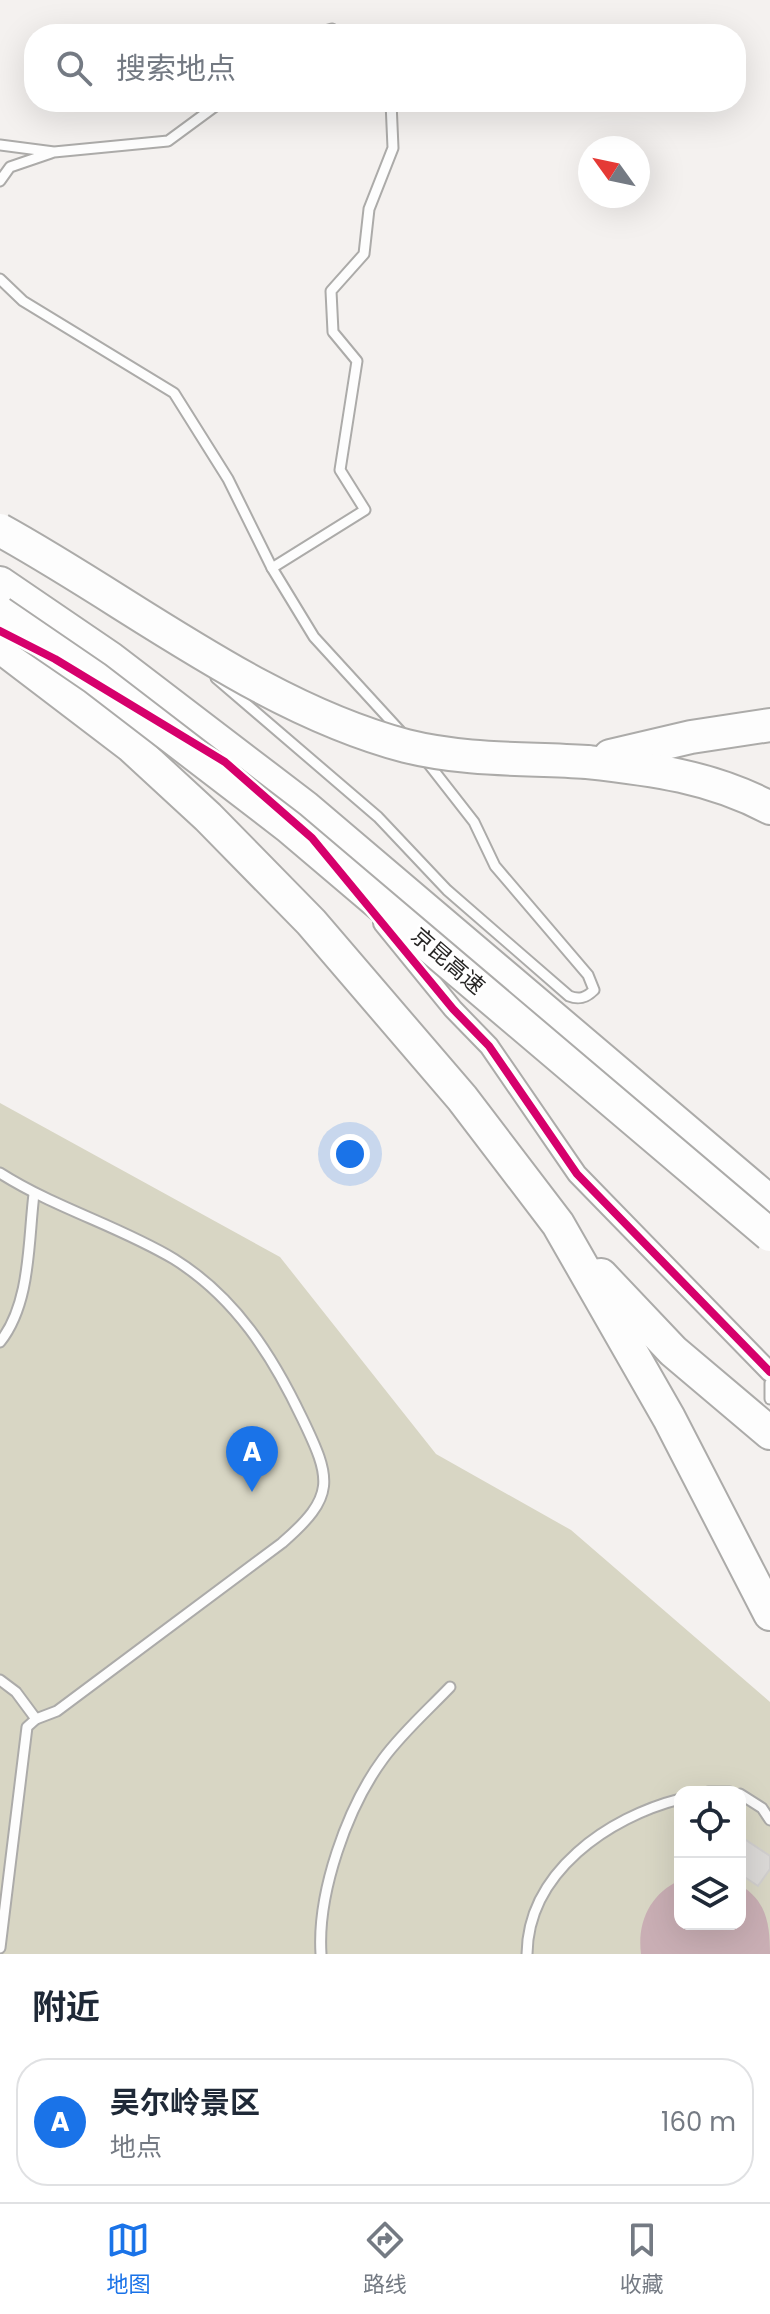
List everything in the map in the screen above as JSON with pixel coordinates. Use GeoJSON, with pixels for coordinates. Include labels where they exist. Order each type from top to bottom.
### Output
{"type":"FeatureCollection","features":[{"type":"Feature","properties":{"kind":"highway"},"geometry":{"type":"LineString","coordinates":[[0,530],[288,701],[357,730],[406,746],[475,758],[587,762],[662,770],[737,791],[770,808]]}},
{"type":"Feature","properties":{"kind":"highway","name":"京昆高速"},"geometry":{"type":"LineString","coordinates":[[0,583],[110,658],[305,807],[770,1202]]}},
{"type":"Feature","properties":{"kind":"highway","name":"京昆高速"},"geometry":{"type":"LineString","coordinates":[[0,613],[95,678],[289,827],[770,1235]]}},
{"type":"Feature","properties":{"kind":"highway"},"geometry":{"type":"LineString","coordinates":[[0,646],[58,687],[186,797],[311,922],[453,1086],[558,1224],[635,1315],[727,1400],[770,1433]]}},
{"type":"Feature","properties":{"kind":"highway"},"geometry":{"type":"LineString","coordinates":[[587,762],[691,737],[770,725]]}},
{"type":"Feature","properties":{"kind":"highway"},"geometry":{"type":"LineString","coordinates":[[558,1224],[669,1418],[770,1614]]}},
{"type":"Feature","properties":{"kind":"street"},"geometry":{"type":"LineString","coordinates":[[0,631],[55,659],[225,762],[312,838],[453,1009],[489,1046],[577,1174],[770,1372]]}},
{"type":"Feature","properties":{"kind":"lane"},"geometry":{"type":"LineString","coordinates":[[0,145],[54,152],[168,141],[207,112]]}},
{"type":"Feature","properties":{"kind":"lane"},"geometry":{"type":"LineString","coordinates":[[272,568],[365,510],[340,470],[357,361],[333,332],[331,291],[364,254],[369,209],[393,148],[391,112]]}},
{"type":"Feature","properties":{"kind":"lane"},"geometry":{"type":"LineString","coordinates":[[0,181],[10,167],[54,152]]}},
{"type":"Feature","properties":{"kind":"lane"},"geometry":{"type":"LineString","coordinates":[[0,279],[23,301],[174,393],[228,479],[272,568],[314,637],[419,752],[474,822],[495,866],[588,975],[594,990],[577,999],[569,996],[458,900],[378,817],[196,660],[142,624],[124,592],[103,581],[53,572],[0,544]]}},
{"type":"Feature","properties":{"kind":"lane"},"geometry":{"type":"LineString","coordinates":[[0,1173],[34,1194],[171,1257],[195,1273],[238,1313],[280,1372],[319,1452],[325,1486],[311,1517],[282,1543],[57,1711],[36,1719],[27,1727],[0,1948]]}},
{"type":"Feature","properties":{"kind":"lane"},"geometry":{"type":"LineString","coordinates":[[0,1342],[15,1317],[21,1298],[34,1194]]}},
{"type":"Feature","properties":{"kind":"lane"},"geometry":{"type":"LineString","coordinates":[[770,1383],[770,1399]]}},
{"type":"Feature","properties":{"kind":"lane"},"geometry":{"type":"LineString","coordinates":[[0,1680],[16,1692],[36,1719]]}},
{"type":"Feature","properties":{"kind":"lane"},"geometry":{"type":"LineString","coordinates":[[321,1954],[331,1866],[357,1804],[383,1759],[450,1687]]}},
{"type":"Feature","properties":{"kind":"lane"},"geometry":{"type":"LineString","coordinates":[[746,1798],[762,1808],[770,1820]]}},
{"type":"Feature","properties":{"kind":"lane"},"geometry":{"type":"LineString","coordinates":[[527,1954],[527,1938],[537,1906],[554,1878],[576,1854],[609,1826],[649,1807],[674,1801]]}},
{"type":"Feature","properties":{"kind":"shaded area"},"geometry":{"type":"Polygon","coordinates":[[[0,1103],[280,1257],[436,1454],[571,1530],[770,1702],[770,1954],[0,1954],[0,1103]]]}},
{"type":"Feature","properties":{"kind":"shaded area"},"geometry":{"type":"Polygon","coordinates":[[[674,1884],[674,1930],[746,1930],[746,1889],[749,1891],[765,1915],[770,1954],[641,1954],[641,1931],[648,1910],[674,1884]]]}},
{"type":"Feature","properties":{"kind":"building"},"geometry":{"type":"Polygon","coordinates":[[[746,1840],[770,1856],[770,1869],[758,1886],[746,1878],[746,1840]]]}},
{"type":"Feature","properties":{"kind":"cycle path"},"geometry":{"type":"LineString","coordinates":[[0,631],[55,659],[225,762],[312,838],[453,1009],[489,1046],[577,1174],[770,1372]]}},
{"type":"Feature","properties":{"kind":"place","name":"吴尔岭景区"},"geometry":{"type":"Point","coordinates":[252,1492]}}]}
